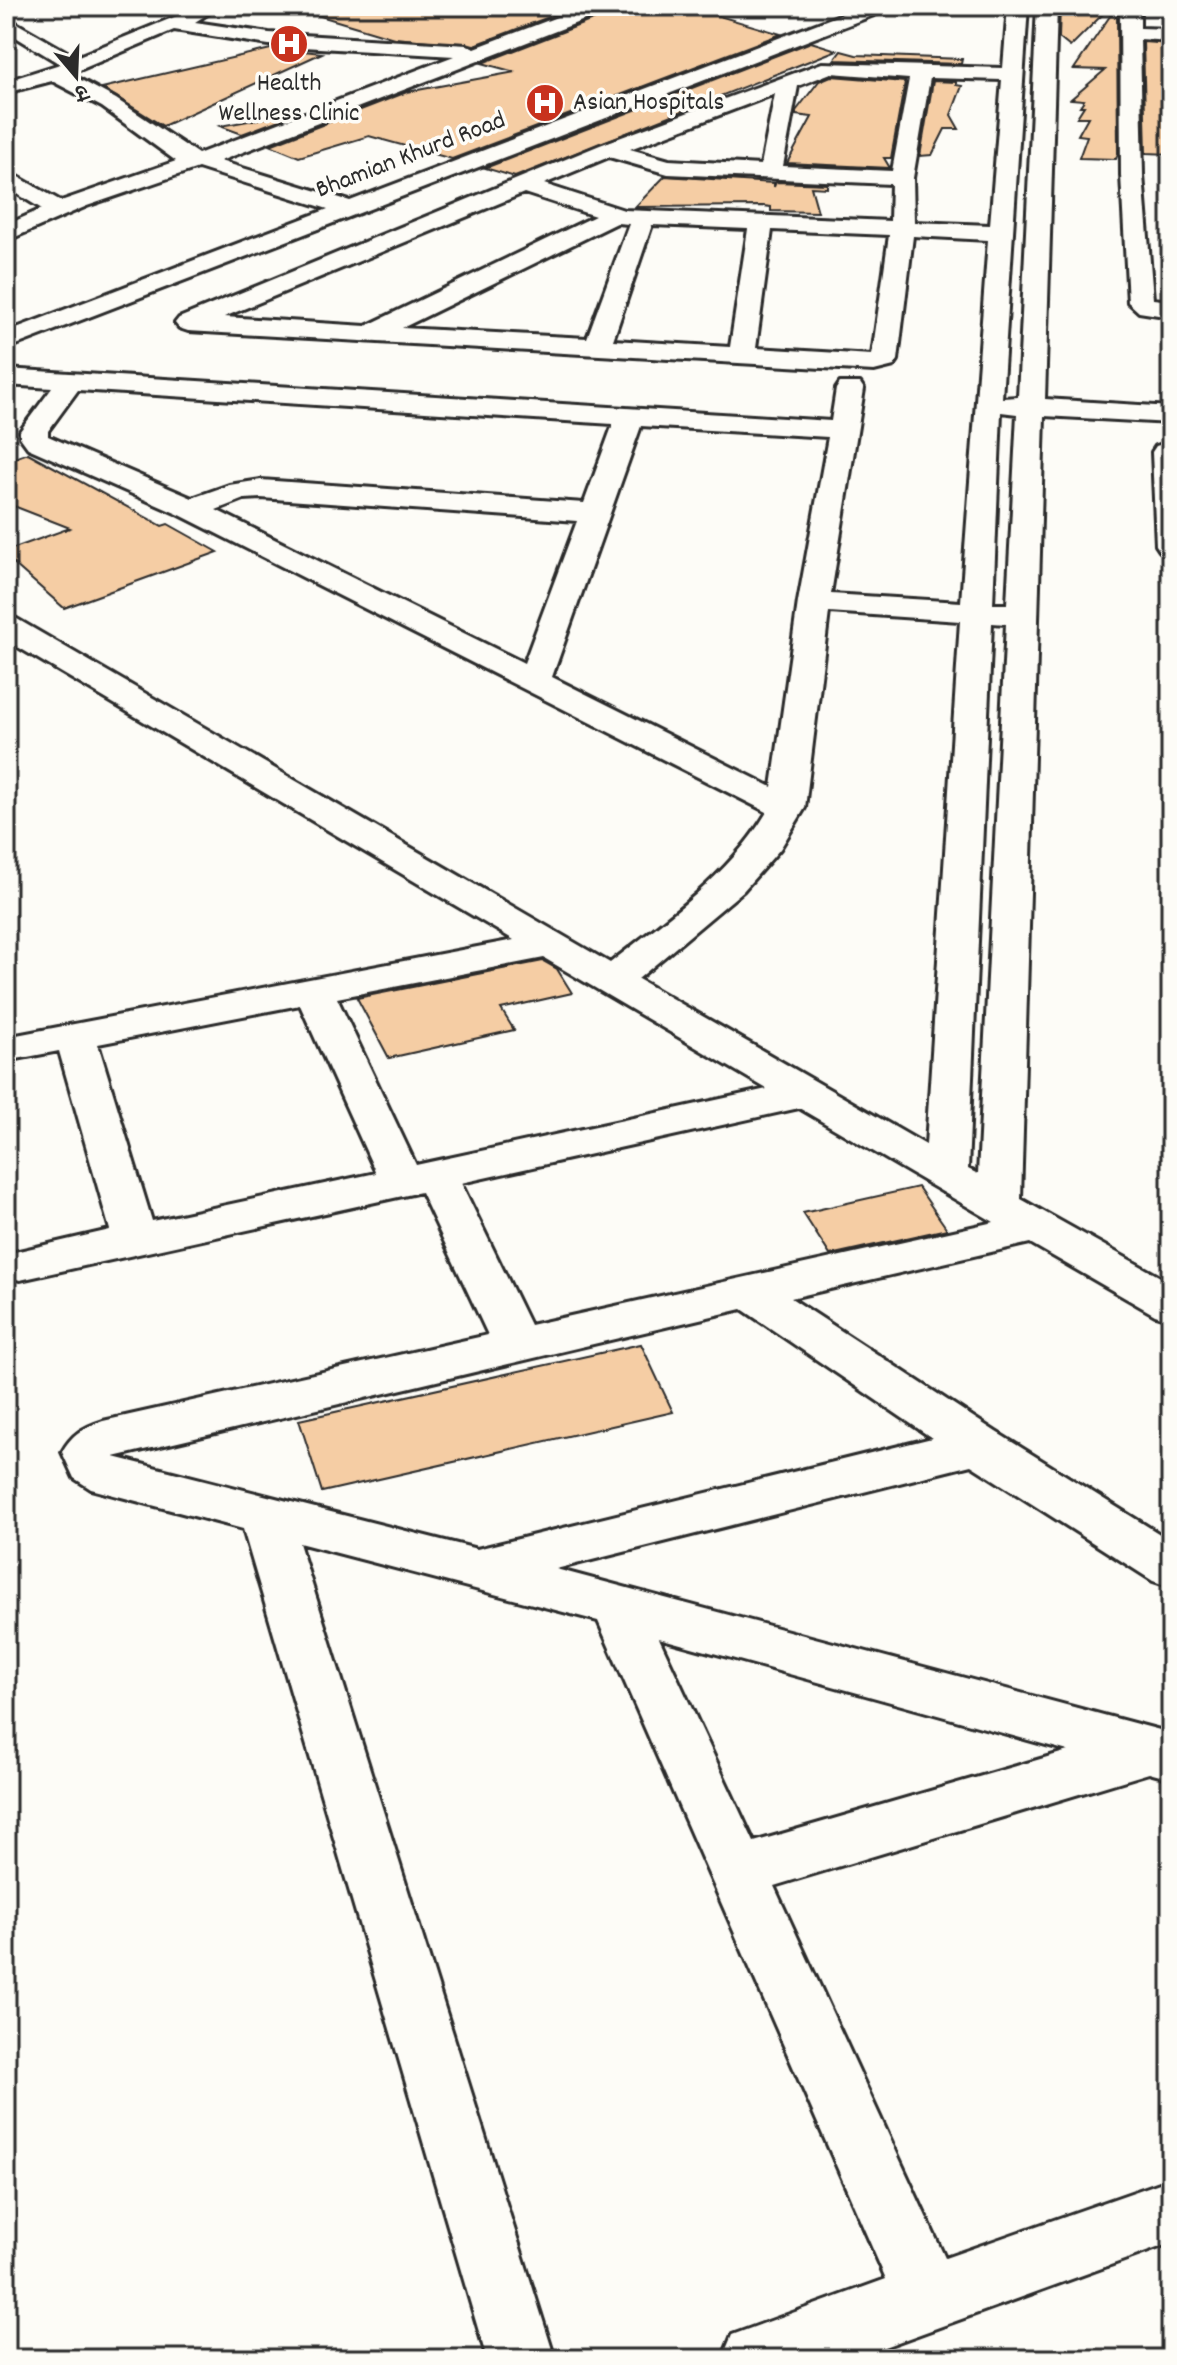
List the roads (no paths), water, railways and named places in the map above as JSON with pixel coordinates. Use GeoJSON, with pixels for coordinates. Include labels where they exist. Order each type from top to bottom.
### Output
{"type":"FeatureCollection","features":[{"type":"Feature","properties":{"kind":"street"},"geometry":{"type":"LineString","coordinates":[[6,87],[64,70],[216,6]]}},
{"type":"Feature","properties":{"kind":"street"},"geometry":{"type":"LineString","coordinates":[[6,234],[58,209],[196,162],[603,6]]}},
{"type":"Feature","properties":{"kind":"street","name":"Bhamian Khurd Road"},"geometry":{"type":"LineString","coordinates":[[6,341],[880,6]]}},
{"type":"Feature","properties":{"kind":"street"},"geometry":{"type":"LineString","coordinates":[[946,1176],[988,404],[1018,6]]}},
{"type":"Feature","properties":{"kind":"street"},"geometry":{"type":"LineString","coordinates":[[1017,1217],[1025,616],[1047,6]]}},
{"type":"Feature","properties":{"kind":"street"},"geometry":{"type":"LineString","coordinates":[[1130,6],[1134,214],[1148,257],[1141,302],[1148,307],[1171,309]]}},
{"type":"Feature","properties":{"kind":"street"},"geometry":{"type":"LineString","coordinates":[[6,23],[64,70],[185,157],[351,209]]}},
{"type":"Feature","properties":{"kind":"street"},"geometry":{"type":"LineString","coordinates":[[171,24],[269,39],[482,52]]}},
{"type":"Feature","properties":{"kind":"street"},"geometry":{"type":"LineString","coordinates":[[1131,33],[1171,35]]}},
{"type":"Feature","properties":{"kind":"street"},"geometry":{"type":"LineString","coordinates":[[912,72],[920,74],[902,178],[902,228],[885,360],[874,363],[742,356],[188,323],[608,150],[825,67],[1013,74]]}},
{"type":"Feature","properties":{"kind":"street"},"geometry":{"type":"LineString","coordinates":[[771,172],[788,82]]}},
{"type":"Feature","properties":{"kind":"street"},"geometry":{"type":"LineString","coordinates":[[608,150],[660,166],[902,178]]}},
{"type":"Feature","properties":{"kind":"street"},"geometry":{"type":"LineString","coordinates":[[1132,175],[1158,176]]}},
{"type":"Feature","properties":{"kind":"street"},"geometry":{"type":"LineString","coordinates":[[6,177],[58,209]]}},
{"type":"Feature","properties":{"kind":"street"},"geometry":{"type":"LineString","coordinates":[[523,185],[613,216],[1000,233]]}},
{"type":"Feature","properties":{"kind":"street"},"geometry":{"type":"LineString","coordinates":[[1134,214],[1159,215]]}},
{"type":"Feature","properties":{"kind":"street"},"geometry":{"type":"LineString","coordinates":[[367,335],[613,216]]}},
{"type":"Feature","properties":{"kind":"street"},"geometry":{"type":"LineString","coordinates":[[597,347],[643,218]]}},
{"type":"Feature","properties":{"kind":"street"},"geometry":{"type":"LineString","coordinates":[[742,356],[761,223]]}},
{"type":"Feature","properties":{"kind":"street"},"geometry":{"type":"LineString","coordinates":[[6,377],[843,430]]}},
{"type":"Feature","properties":{"kind":"street"},"geometry":{"type":"LineString","coordinates":[[71,381],[34,431],[38,442],[191,509],[787,808]]}},
{"type":"Feature","properties":{"kind":"street"},"geometry":{"type":"LineString","coordinates":[[611,981],[685,923],[729,882],[765,844],[787,808],[814,602],[850,389]]}},
{"type":"Feature","properties":{"kind":"street"},"geometry":{"type":"LineString","coordinates":[[988,404],[1171,415]]}},
{"type":"Feature","properties":{"kind":"street"},"geometry":{"type":"LineString","coordinates":[[535,679],[630,416]]}},
{"type":"Feature","properties":{"kind":"street"},"geometry":{"type":"LineString","coordinates":[[1166,452],[1171,545]]}},
{"type":"Feature","properties":{"kind":"street"},"geometry":{"type":"LineString","coordinates":[[191,509],[239,491],[261,489],[595,513]]}},
{"type":"Feature","properties":{"kind":"street"},"geometry":{"type":"LineString","coordinates":[[814,602],[1025,616]]}},
{"type":"Feature","properties":{"kind":"street"},"geometry":{"type":"LineString","coordinates":[[6,626],[805,1094],[1171,1304]]}},
{"type":"Feature","properties":{"kind":"street"},"geometry":{"type":"LineString","coordinates":[[6,1049],[549,945]]}},
{"type":"Feature","properties":{"kind":"street"},"geometry":{"type":"LineString","coordinates":[[314,992],[516,1345]]}},
{"type":"Feature","properties":{"kind":"street"},"geometry":{"type":"LineString","coordinates":[[75,1037],[135,1240]]}},
{"type":"Feature","properties":{"kind":"street"},"geometry":{"type":"LineString","coordinates":[[20,1265],[805,1094]]}},
{"type":"Feature","properties":{"kind":"street"},"geometry":{"type":"LineString","coordinates":[[1017,1217],[749,1292],[103,1439],[87,1452],[93,1469],[109,1476],[475,1569],[1160,1753]]}},
{"type":"Feature","properties":{"kind":"street"},"geometry":{"type":"LineString","coordinates":[[749,1292],[978,1445],[1171,1567]]}},
{"type":"Feature","properties":{"kind":"street"},"geometry":{"type":"LineString","coordinates":[[475,1569],[978,1445]]}},
{"type":"Feature","properties":{"kind":"street"},"geometry":{"type":"LineString","coordinates":[[265,1516],[521,2359]]}},
{"type":"Feature","properties":{"kind":"street"},"geometry":{"type":"LineString","coordinates":[[619,1608],[929,2298]]}},
{"type":"Feature","properties":{"kind":"street"},"geometry":{"type":"LineString","coordinates":[[738,1872],[1160,1753]]}},
{"type":"Feature","properties":{"kind":"street"},"geometry":{"type":"LineString","coordinates":[[756,2359],[1171,2211]]}},
{"type":"Feature","properties":{"kind":"place","name":"Health Wellness Clinic"},"geometry":{"type":"Point","coordinates":[289,44]}},
{"type":"Feature","properties":{"kind":"place","name":"Asian Hospitals"},"geometry":{"type":"Point","coordinates":[545,103]}}]}
